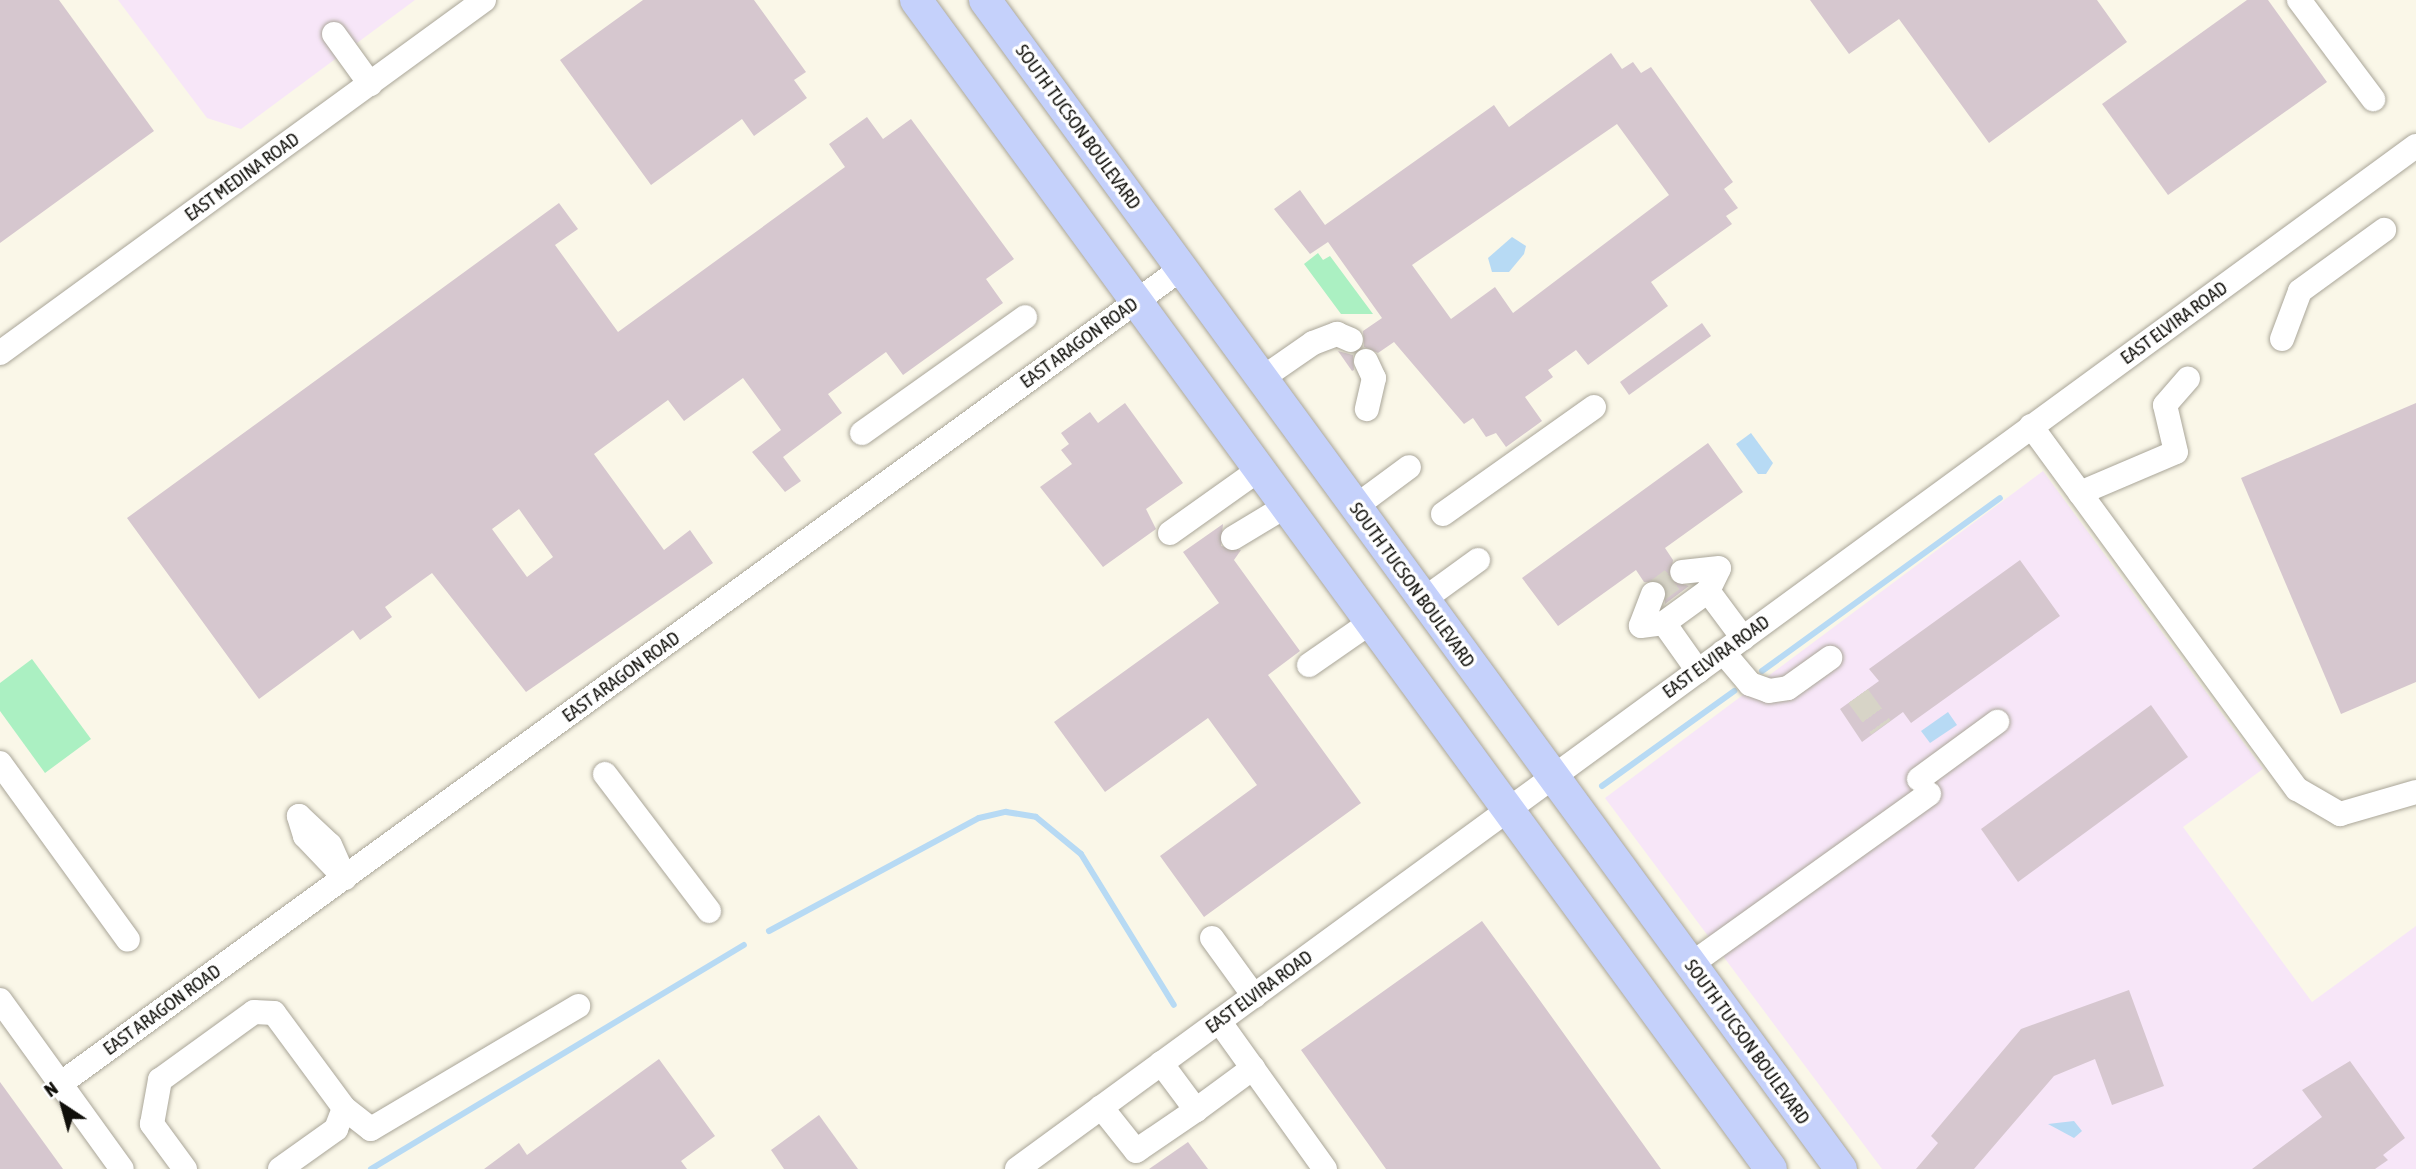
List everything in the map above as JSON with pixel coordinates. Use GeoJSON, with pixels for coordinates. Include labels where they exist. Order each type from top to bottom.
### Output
{"type":"FeatureCollection","features":[{"type":"Feature","properties":{"kind":"main road"},"geometry":{"type":"LineString","coordinates":[[916,0],[1771,1169]]}},
{"type":"Feature","properties":{"kind":"main road","name":"SOUTH TUCSON BOULEVARD"},"geometry":{"type":"LineString","coordinates":[[985,0],[1551,777],[1841,1169]]}},
{"type":"Feature","properties":{"kind":"street","name":"EAST MEDINA ROAD"},"geometry":{"type":"LineString","coordinates":[[0,353],[484,0]]}},
{"type":"Feature","properties":{"kind":"street"},"geometry":{"type":"LineString","coordinates":[[2299,0],[2373,100]]}},
{"type":"Feature","properties":{"kind":"street"},"geometry":{"type":"LineString","coordinates":[[334,34],[370,84]]}},
{"type":"Feature","properties":{"kind":"street","name":"EAST ELVIRA ROAD"},"geometry":{"type":"LineString","coordinates":[[1017,1169],[2416,146]]}},
{"type":"Feature","properties":{"kind":"street"},"geometry":{"type":"LineString","coordinates":[[2282,339],[2300,291],[2385,230]]}},
{"type":"Feature","properties":{"kind":"street","name":"EAST ARAGON ROAD"},"geometry":{"type":"LineString","coordinates":[[60,1084],[1181,269]]}},
{"type":"Feature","properties":{"kind":"street"},"geometry":{"type":"LineString","coordinates":[[862,433],[1025,317]]}},
{"type":"Feature","properties":{"kind":"street"},"geometry":{"type":"LineString","coordinates":[[1261,379],[1313,343],[1337,334],[1351,340]]}},
{"type":"Feature","properties":{"kind":"street"},"geometry":{"type":"LineString","coordinates":[[1366,361],[1374,378],[1367,408]]}},
{"type":"Feature","properties":{"kind":"street"},"geometry":{"type":"LineString","coordinates":[[2080,493],[2176,452],[2165,405],[2188,379]]}},
{"type":"Feature","properties":{"kind":"street"},"geometry":{"type":"LineString","coordinates":[[1443,514],[1594,407]]}},
{"type":"Feature","properties":{"kind":"street"},"geometry":{"type":"LineString","coordinates":[[2031,426],[2297,789],[2340,814],[2416,792]]}},
{"type":"Feature","properties":{"kind":"street"},"geometry":{"type":"LineString","coordinates":[[1355,507],[1409,467]]}},
{"type":"Feature","properties":{"kind":"street"},"geometry":{"type":"LineString","coordinates":[[1170,533],[1260,469]]}},
{"type":"Feature","properties":{"kind":"street"},"geometry":{"type":"LineString","coordinates":[[1233,538],[1286,506]]}},
{"type":"Feature","properties":{"kind":"street"},"geometry":{"type":"LineString","coordinates":[[1423,600],[1478,560]]}},
{"type":"Feature","properties":{"kind":"street"},"geometry":{"type":"LineString","coordinates":[[1653,594],[1641,626],[1664,623],[1708,591],[1719,568],[1682,572]]}},
{"type":"Feature","properties":{"kind":"street"},"geometry":{"type":"LineString","coordinates":[[1708,591],[1750,684],[1769,691],[1788,688],[1830,658]]}},
{"type":"Feature","properties":{"kind":"street"},"geometry":{"type":"LineString","coordinates":[[1310,665],[1371,622]]}},
{"type":"Feature","properties":{"kind":"street"},"geometry":{"type":"LineString","coordinates":[[1664,623],[1698,671]]}},
{"type":"Feature","properties":{"kind":"street"},"geometry":{"type":"LineString","coordinates":[[1690,965],[1924,787],[1997,722]]}},
{"type":"Feature","properties":{"kind":"street"},"geometry":{"type":"LineString","coordinates":[[0,763],[128,940]]}},
{"type":"Feature","properties":{"kind":"street"},"geometry":{"type":"LineString","coordinates":[[605,774],[709,911]]}},
{"type":"Feature","properties":{"kind":"street"},"geometry":{"type":"LineString","coordinates":[[1212,938],[1254,996]]}},
{"type":"Feature","properties":{"kind":"street"},"geometry":{"type":"LineString","coordinates":[[0,1000],[122,1169]]}},
{"type":"Feature","properties":{"kind":"street"},"geometry":{"type":"LineString","coordinates":[[184,1169],[152,1124],[160,1080],[254,1012],[274,1013],[344,1108],[371,1129],[578,1006]]}},
{"type":"Feature","properties":{"kind":"street"},"geometry":{"type":"LineString","coordinates":[[1219,1021],[1325,1169]]}},
{"type":"Feature","properties":{"kind":"street"},"geometry":{"type":"LineString","coordinates":[[1161,1063],[1196,1110]]}},
{"type":"Feature","properties":{"kind":"street"},"geometry":{"type":"LineString","coordinates":[[1101,1107],[1136,1151],[1253,1068]]}},
{"type":"Feature","properties":{"kind":"street"},"geometry":{"type":"LineString","coordinates":[[280,1169],[336,1129],[344,1108]]}},
{"type":"Feature","properties":{"kind":"shaded area"},"geometry":{"type":"Polygon","coordinates":[[[118,0],[415,0],[241,129],[207,118],[118,0]]]}},
{"type":"Feature","properties":{"kind":"shaded area"},"geometry":{"type":"Polygon","coordinates":[[[2043,471],[2263,769],[2183,827],[2312,1002],[2416,926],[2416,1169],[1882,1169],[1605,798],[2043,471]]]}},
{"type":"Feature","properties":{"kind":"green space"},"geometry":{"type":"Polygon","coordinates":[[[1318,253],[1323,260],[1330,256],[1373,314],[1341,314],[1304,264],[1318,253]]]}},
{"type":"Feature","properties":{"kind":"green space"},"geometry":{"type":"Polygon","coordinates":[[[32,659],[91,739],[45,773],[0,711],[0,683],[32,659]]]}},
{"type":"Feature","properties":{"kind":"water"},"geometry":{"type":"Polygon","coordinates":[[[1512,237],[1526,246],[1524,254],[1509,272],[1492,272],[1488,258],[1512,237]]]}},
{"type":"Feature","properties":{"kind":"water"},"geometry":{"type":"Polygon","coordinates":[[[1751,433],[1773,463],[1766,474],[1758,474],[1736,444],[1751,433]]]}},
{"type":"Feature","properties":{"kind":"water"},"geometry":{"type":"Polygon","coordinates":[[[1948,712],[1957,725],[1930,743],[1921,731],[1948,712]]]}},
{"type":"Feature","properties":{"kind":"water"},"geometry":{"type":"Polygon","coordinates":[[[2074,1121],[2082,1131],[2074,1138],[2048,1124],[2074,1121]]]}},
{"type":"Feature","properties":{"kind":"building"},"geometry":{"type":"Polygon","coordinates":[[[0,0],[59,0],[154,131],[0,243],[0,0]]]}},
{"type":"Feature","properties":{"kind":"building"},"geometry":{"type":"Polygon","coordinates":[[[643,0],[754,0],[806,72],[794,80],[807,98],[754,136],[742,119],[651,185],[560,60],[643,0]]]}},
{"type":"Feature","properties":{"kind":"building"},"geometry":{"type":"Polygon","coordinates":[[[1810,0],[2097,0],[2127,42],[1989,143],[1899,19],[1849,54],[1810,0]]]}},
{"type":"Feature","properties":{"kind":"building"},"geometry":{"type":"Polygon","coordinates":[[[2247,0],[2268,0],[2327,82],[2168,195],[2102,104],[2247,0]]]}},
{"type":"Feature","properties":{"kind":"building"},"geometry":{"type":"Polygon","coordinates":[[[1611,53],[1622,69],[1633,62],[1641,73],[1651,67],[1733,182],[1724,189],[1738,208],[1726,216],[1732,224],[1651,282],[1668,306],[1588,365],[1576,350],[1548,370],[1553,377],[1525,397],[1542,421],[1506,447],[1496,433],[1486,437],[1473,418],[1464,424],[1394,342],[1378,353],[1364,347],[1363,331],[1382,318],[1328,242],[1310,254],[1274,209],[1300,190],[1325,225],[1494,105],[1509,127],[1611,53]],[[1617,124],[1412,265],[1451,319],[1495,287],[1513,313],[1669,195],[1617,124]]]}},
{"type":"Feature","properties":{"kind":"building"},"geometry":{"type":"Polygon","coordinates":[[[867,117],[883,139],[911,119],[1014,259],[986,279],[1003,303],[903,375],[886,352],[828,394],[842,413],[783,457],[801,481],[785,492],[752,452],[781,430],[743,378],[684,421],[668,400],[594,454],[664,550],[690,530],[713,563],[526,692],[432,573],[385,607],[392,617],[360,640],[353,630],[259,699],[127,518],[559,203],[578,229],[555,245],[618,332],[845,167],[829,144],[867,117]],[[519,509],[492,529],[527,577],[553,557],[519,509]]]}},
{"type":"Feature","properties":{"kind":"building"},"geometry":{"type":"Polygon","coordinates":[[[1702,323],[1711,336],[1629,395],[1620,382],[1702,323]]]}},
{"type":"Feature","properties":{"kind":"building"},"geometry":{"type":"Polygon","coordinates":[[[1338,351],[1353,355],[1354,370],[1352,371],[1338,351]]]}},
{"type":"Feature","properties":{"kind":"building"},"geometry":{"type":"Polygon","coordinates":[[[1125,403],[1183,483],[1146,509],[1156,529],[1103,567],[1040,487],[1072,464],[1061,450],[1069,444],[1061,433],[1090,412],[1098,423],[1125,403]]]}},
{"type":"Feature","properties":{"kind":"building"},"geometry":{"type":"Polygon","coordinates":[[[2416,403],[2416,682],[2341,714],[2241,478],[2416,403]]]}},
{"type":"Feature","properties":{"kind":"building"},"geometry":{"type":"Polygon","coordinates":[[[1708,443],[1743,492],[1665,548],[1673,560],[1670,580],[1689,586],[1665,604],[1664,584],[1644,582],[1636,570],[1558,626],[1522,578],[1708,443]]]}},
{"type":"Feature","properties":{"kind":"building"},"geometry":{"type":"Polygon","coordinates":[[[1223,524],[1221,546],[1241,550],[1234,560],[1300,651],[1268,675],[1361,803],[1204,917],[1160,856],[1257,785],[1208,718],[1105,792],[1054,722],[1219,603],[1183,552],[1223,524]]]}},
{"type":"Feature","properties":{"kind":"building"},"geometry":{"type":"Polygon","coordinates":[[[2020,560],[2060,616],[1911,723],[1903,712],[1862,742],[1840,709],[1879,681],[1869,669],[2020,560]]]}},
{"type":"Feature","properties":{"kind":"building"},"geometry":{"type":"Polygon","coordinates":[[[2151,705],[2188,757],[2018,882],[1981,829],[2151,705]]]}},
{"type":"Feature","properties":{"kind":"building"},"geometry":{"type":"Polygon","coordinates":[[[1482,921],[1661,1169],[1386,1169],[1301,1050],[1482,921]]]}},
{"type":"Feature","properties":{"kind":"building"},"geometry":{"type":"Polygon","coordinates":[[[2129,990],[2164,1086],[2112,1105],[2095,1059],[2054,1076],[1974,1169],[1916,1169],[1938,1143],[1931,1136],[2021,1029],[2129,990]]]}},
{"type":"Feature","properties":{"kind":"building"},"geometry":{"type":"Polygon","coordinates":[[[659,1059],[715,1136],[681,1161],[687,1169],[484,1169],[519,1143],[527,1155],[659,1059]]]}},
{"type":"Feature","properties":{"kind":"building"},"geometry":{"type":"Polygon","coordinates":[[[2350,1061],[2405,1138],[2383,1155],[2388,1160],[2375,1169],[2252,1169],[2322,1117],[2302,1090],[2350,1061]]]}},
{"type":"Feature","properties":{"kind":"building"},"geometry":{"type":"Polygon","coordinates":[[[0,1082],[63,1169],[0,1169],[0,1082]]]}},
{"type":"Feature","properties":{"kind":"building"},"geometry":{"type":"Polygon","coordinates":[[[819,1115],[858,1169],[784,1169],[771,1150],[819,1115]]]}},
{"type":"Feature","properties":{"kind":"building"},"geometry":{"type":"Polygon","coordinates":[[[1188,1142],[1208,1169],[1149,1169],[1188,1142]]]}},
{"type":"Feature","properties":{"kind":"waterway"},"geometry":{"type":"LineString","coordinates":[[1762,671],[2000,498]]}},
{"type":"Feature","properties":{"kind":"waterway"},"geometry":{"type":"LineString","coordinates":[[1602,786],[1734,691]]}},
{"type":"Feature","properties":{"kind":"waterway"},"geometry":{"type":"LineString","coordinates":[[769,931],[979,818],[1006,812],[1036,817],[1081,854],[1174,1005]]}},
{"type":"Feature","properties":{"kind":"waterway"},"geometry":{"type":"LineString","coordinates":[[371,1169],[744,945]]}},
{"type":"Feature","properties":{"kind":"tunnel"},"geometry":{"type":"LineString","coordinates":[[1653,594],[1682,572]]}},
{"type":"Feature","properties":{"kind":"tunnel"},"geometry":{"type":"LineString","coordinates":[[1858,696],[1881,728]]}}]}
